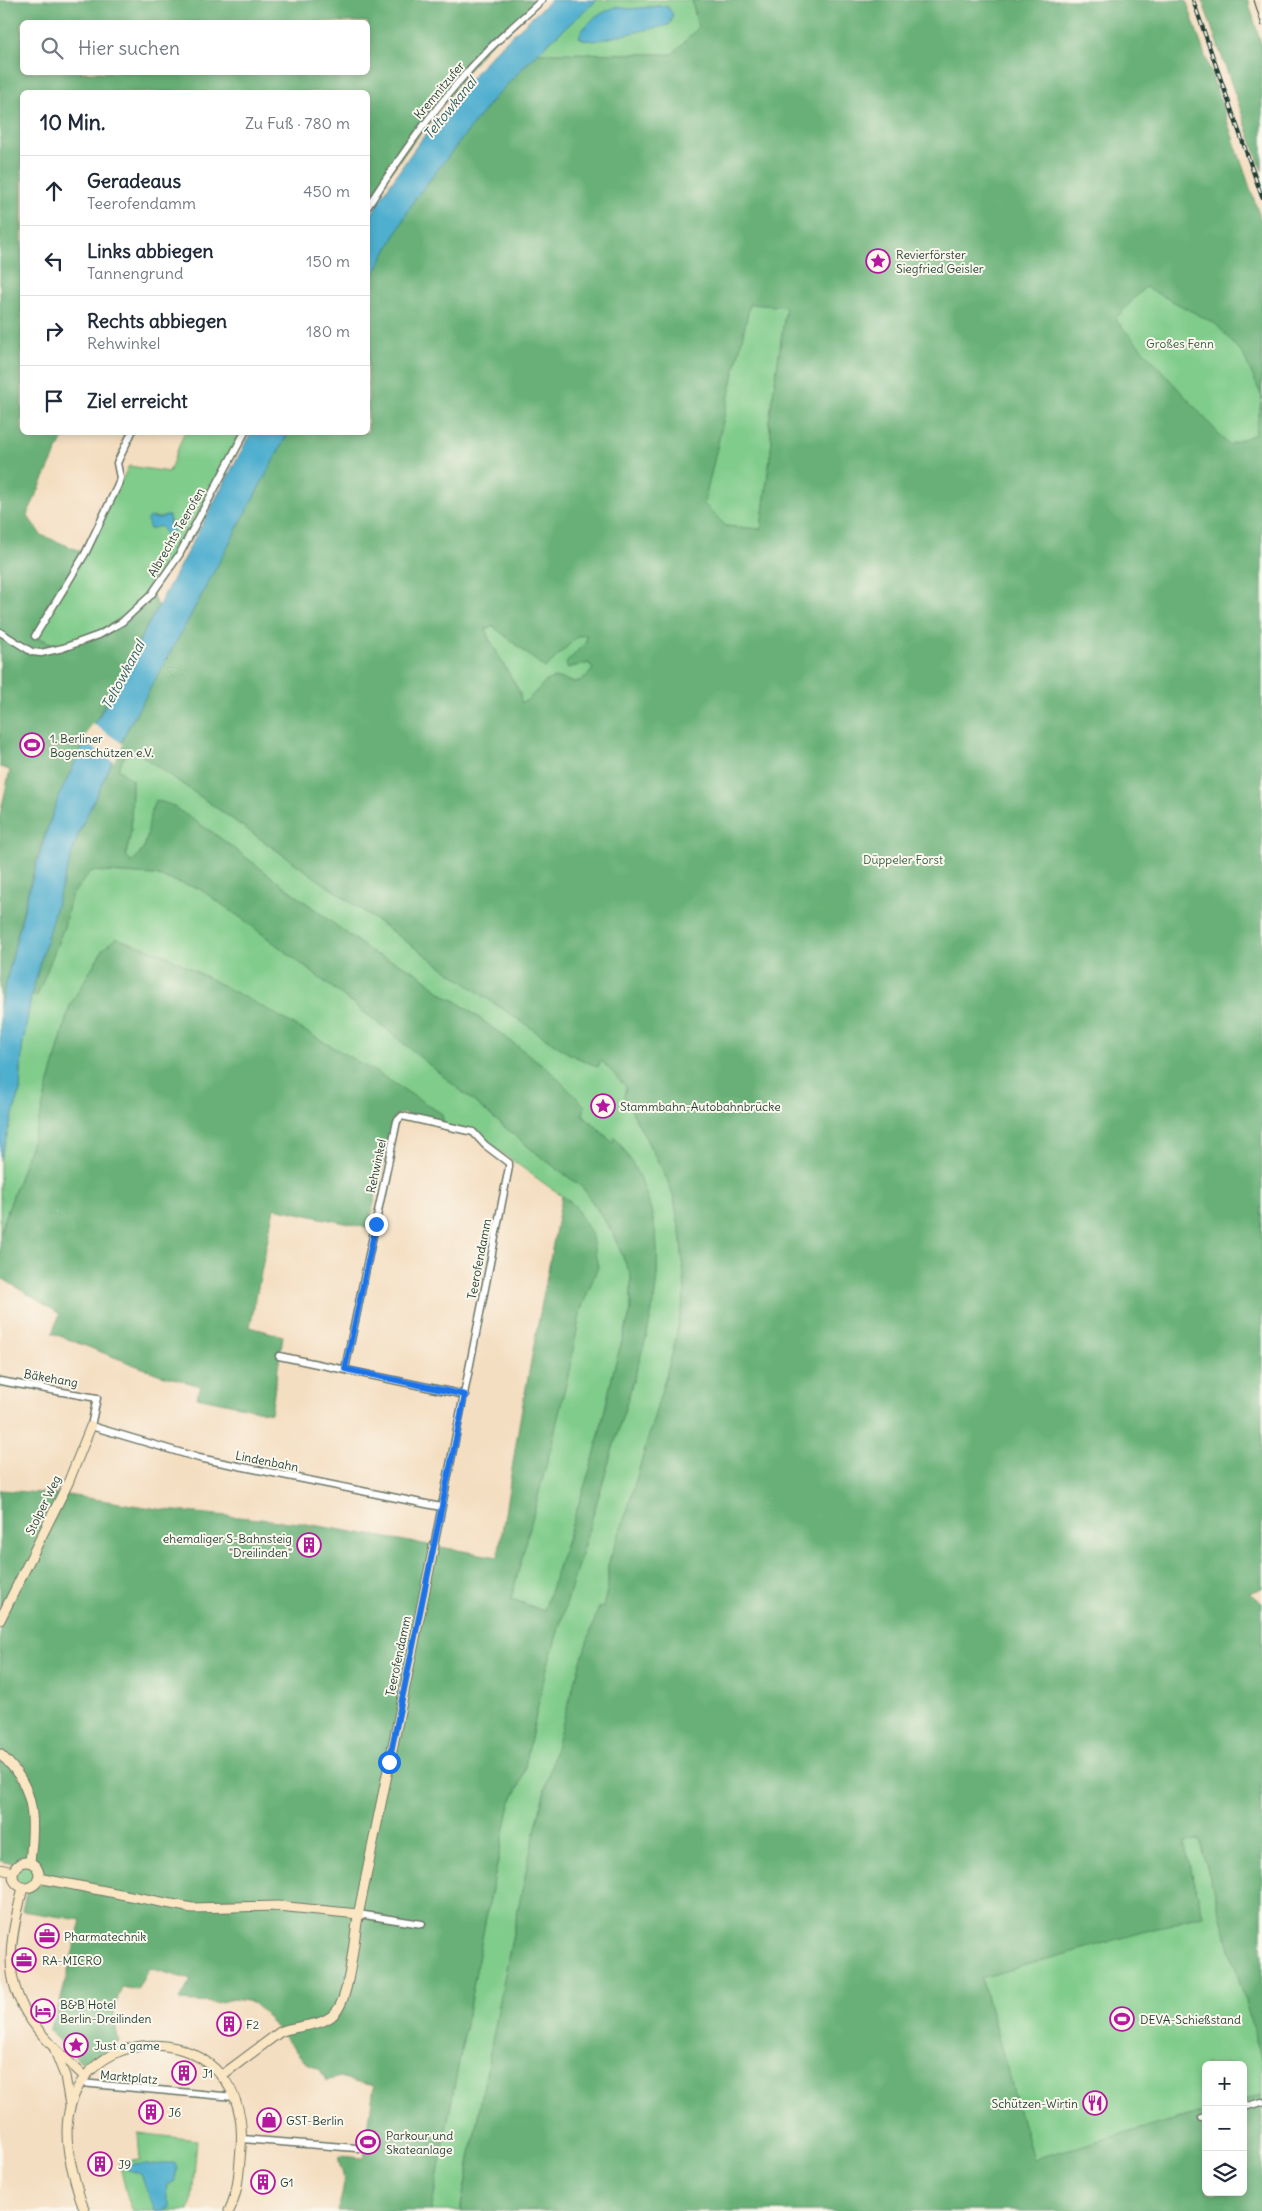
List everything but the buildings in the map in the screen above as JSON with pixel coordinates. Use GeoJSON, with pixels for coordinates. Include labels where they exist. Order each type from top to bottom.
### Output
{"type":"FeatureCollection","features":[{"type":"Feature","properties":{"kind":"street","name":"Kremnitzufer"},"geometry":{"type":"LineString","coordinates":[[370,203],[401,156],[451,92],[489,50],[542,0]]}},
{"type":"Feature","properties":{"kind":"street"},"geometry":{"type":"LineString","coordinates":[[34,636],[85,554],[118,486],[120,478],[117,463],[131,435]]}},
{"type":"Feature","properties":{"kind":"street","name":"Albrechts Teerofen"},"geometry":{"type":"LineString","coordinates":[[0,632],[32,652],[41,653],[63,648],[99,635],[122,622],[152,595],[179,555],[243,435]]}},
{"type":"Feature","properties":{"kind":"street","name":"Rehwinkel"},"geometry":{"type":"LineString","coordinates":[[345,1369],[397,1121],[402,1116],[473,1132],[484,1145],[509,1163],[508,1172]]}},
{"type":"Feature","properties":{"kind":"street","name":"Teerofendamm"},"geometry":{"type":"LineString","coordinates":[[221,2076],[280,2032],[323,2021],[337,2011],[345,1992],[358,1914],[465,1395],[508,1172]]}},
{"type":"Feature","properties":{"kind":"street"},"geometry":{"type":"LineString","coordinates":[[279,1356],[465,1395]]}},
{"type":"Feature","properties":{"kind":"street","name":"Bäkehang"},"geometry":{"type":"LineString","coordinates":[[0,1381],[97,1398]]}},
{"type":"Feature","properties":{"kind":"street","name":"Stolper Weg"},"geometry":{"type":"LineString","coordinates":[[0,1620],[78,1460],[91,1426],[97,1398]]}},
{"type":"Feature","properties":{"kind":"street","name":"Lindenbahn"},"geometry":{"type":"LineString","coordinates":[[91,1426],[199,1458],[441,1507]]}},
{"type":"Feature","properties":{"kind":"street"},"geometry":{"type":"LineString","coordinates":[[0,1754],[19,1775],[32,1805],[34,1821],[30,1862]]}},
{"type":"Feature","properties":{"kind":"street"},"geometry":{"type":"LineString","coordinates":[[21,1862],[30,1862],[38,1870],[38,1878],[31,1887],[23,1888],[15,1882],[13,1872],[21,1862]]}},
{"type":"Feature","properties":{"kind":"street"},"geometry":{"type":"LineString","coordinates":[[0,1870],[13,1872]]}},
{"type":"Feature","properties":{"kind":"street"},"geometry":{"type":"LineString","coordinates":[[38,1878],[192,1908],[278,1906],[358,1914],[422,1924]]}},
{"type":"Feature","properties":{"kind":"street"},"geometry":{"type":"LineString","coordinates":[[23,1888],[12,1947],[11,1975],[20,2005],[39,2032],[83,2080]]}},
{"type":"Feature","properties":{"kind":"street"},"geometry":{"type":"LineString","coordinates":[[70,2106],[83,2080],[100,2063],[117,2052],[136,2046],[157,2044],[181,2049],[204,2061],[221,2076],[234,2097],[242,2139],[236,2191],[229,2211]]}},
{"type":"Feature","properties":{"kind":"street"},"geometry":{"type":"LineString","coordinates":[[52,2046],[65,2076],[70,2106],[67,2143],[78,2194],[85,2211]]}},
{"type":"Feature","properties":{"kind":"street","name":"Marktplatz"},"geometry":{"type":"LineString","coordinates":[[83,2080],[234,2097]]}},
{"type":"Feature","properties":{"kind":"street"},"geometry":{"type":"LineString","coordinates":[[1247,2106],[1262,2102]]}},
{"type":"Feature","properties":{"kind":"street"},"geometry":{"type":"LineString","coordinates":[[242,2139],[369,2149]]}},
{"type":"Feature","properties":{"kind":"green space"},"geometry":{"type":"Polygon","coordinates":[[[0,0],[538,0],[486,48],[371,197],[370,90],[20,90],[20,435],[64,435],[27,515],[41,535],[83,552],[33,637],[58,646],[97,632],[121,618],[150,590],[158,606],[82,747],[50,820],[33,873],[0,1007],[0,815],[10,770],[0,767],[0,0]]]}},
{"type":"Feature","properties":{"kind":"green space"},"geometry":{"type":"Polygon","coordinates":[[[597,0],[692,0],[698,28],[672,54],[537,53],[597,0]],[[615,7],[672,22],[668,7],[630,9],[615,7]]]}},
{"type":"Feature","properties":{"kind":"green space","name":"Düppeler Forst"},"geometry":{"type":"Polygon","coordinates":[[[692,0],[1186,0],[1262,223],[1262,397],[1262,1588],[1249,1593],[1262,1603],[1262,2061],[1199,1839],[1184,1843],[1203,1915],[981,1978],[1033,2159],[1202,2112],[1202,2196],[1247,2196],[1247,2100],[1262,2095],[1262,2211],[460,2211],[503,1983],[535,1831],[575,1681],[599,1607],[603,1608],[608,1586],[608,1565],[627,1512],[673,1351],[685,1291],[681,1239],[674,1198],[667,1179],[624,1096],[626,1087],[601,1060],[598,1067],[568,1053],[488,999],[137,752],[125,755],[118,769],[132,780],[131,831],[126,855],[131,862],[143,849],[152,808],[156,800],[171,805],[212,832],[374,954],[400,964],[418,974],[547,1068],[585,1106],[583,1115],[613,1143],[614,1137],[636,1170],[644,1188],[654,1226],[657,1246],[656,1285],[646,1338],[544,1678],[522,1780],[510,1804],[486,1917],[431,2211],[337,2211],[343,2184],[339,2156],[364,2158],[374,2086],[340,2077],[326,2081],[320,2069],[305,2062],[264,2013],[252,2002],[233,1999],[216,2003],[179,2001],[191,1980],[149,1968],[137,1990],[122,1987],[116,2002],[115,2014],[119,2042],[86,2064],[81,2062],[49,2031],[59,2007],[81,1920],[22,1911],[26,1893],[42,1882],[46,1876],[42,1874],[32,1857],[24,1857],[14,1864],[0,1861],[0,1490],[68,1495],[165,1510],[301,1523],[498,1557],[519,1425],[562,1196],[574,1205],[591,1233],[598,1267],[581,1309],[551,1447],[511,1599],[544,1611],[594,1457],[615,1365],[631,1311],[631,1276],[612,1231],[583,1188],[536,1153],[385,1028],[244,920],[200,889],[155,875],[91,871],[71,896],[64,927],[37,996],[31,996],[58,898],[79,832],[128,728],[287,435],[370,435],[370,281],[414,200],[493,99],[537,53],[672,54],[698,28],[692,0]],[[1145,287],[1115,319],[1229,445],[1255,434],[1262,397],[1244,356],[1216,324],[1145,287]],[[750,304],[704,504],[726,526],[761,529],[772,441],[769,422],[786,307],[750,304]],[[493,626],[486,629],[488,637],[520,693],[521,703],[529,699],[548,680],[560,678],[575,682],[586,677],[593,669],[589,663],[567,668],[566,663],[586,642],[586,635],[578,636],[545,668],[493,626]]]}},
{"type":"Feature","properties":{"kind":"green space"},"geometry":{"type":"Polygon","coordinates":[[[1202,0],[1248,0],[1262,47],[1262,171],[1202,0]]]}},
{"type":"Feature","properties":{"kind":"green space","name":"Großes Fenn"},"geometry":{"type":"Polygon","coordinates":[[[1142,260],[1262,270],[1262,487],[1079,317],[1142,260]]]}},
{"type":"Feature","properties":{"kind":"green space"},"geometry":{"type":"Polygon","coordinates":[[[750,303],[786,307],[769,422],[772,441],[761,529],[726,526],[704,504],[750,303]]]}},
{"type":"Feature","properties":{"kind":"green space"},"geometry":{"type":"Polygon","coordinates":[[[183,435],[242,435],[175,557],[150,590],[121,618],[97,632],[58,646],[35,636],[72,577],[129,466],[169,472],[183,435]],[[153,517],[150,529],[160,525],[169,536],[173,526],[170,524],[170,519],[153,517]]]}},
{"type":"Feature","properties":{"kind":"green space"},"geometry":{"type":"Polygon","coordinates":[[[493,626],[545,668],[578,636],[587,635],[586,642],[567,663],[567,668],[589,663],[593,669],[582,680],[570,681],[559,678],[537,690],[527,701],[521,703],[520,693],[488,637],[486,629],[493,626]]]}},
{"type":"Feature","properties":{"kind":"green space"},"geometry":{"type":"Polygon","coordinates":[[[137,752],[488,999],[568,1053],[598,1067],[601,1060],[626,1087],[624,1096],[667,1179],[674,1198],[681,1239],[685,1291],[673,1351],[627,1512],[608,1565],[608,1586],[603,1608],[546,1784],[513,1932],[460,2211],[431,2211],[486,1917],[510,1804],[522,1780],[544,1678],[646,1338],[653,1305],[657,1266],[657,1246],[650,1207],[636,1170],[615,1138],[613,1143],[583,1114],[547,1068],[418,974],[374,954],[212,832],[151,809],[149,832],[145,845],[131,862],[126,855],[131,831],[132,780],[118,769],[125,755],[137,752]]]}},
{"type":"Feature","properties":{"kind":"green space"},"geometry":{"type":"Polygon","coordinates":[[[91,871],[155,875],[200,889],[244,920],[385,1028],[536,1153],[583,1188],[612,1232],[631,1276],[631,1311],[615,1365],[594,1457],[544,1611],[511,1599],[551,1447],[581,1309],[598,1266],[574,1205],[476,1134],[444,1126],[442,1114],[373,1071],[303,1030],[161,953],[76,998],[70,1005],[38,1124],[0,1233],[0,1159],[20,1091],[22,1049],[31,996],[37,996],[64,927],[71,896],[91,871]]]}},
{"type":"Feature","properties":{"kind":"green space"},"geometry":{"type":"Polygon","coordinates":[[[116,938],[161,953],[265,1008],[381,1075],[442,1114],[444,1126],[403,1113],[395,1116],[368,1228],[274,1208],[250,1327],[283,1336],[271,1413],[197,1397],[201,1386],[158,1374],[52,1333],[60,1314],[0,1277],[0,1233],[38,1124],[70,1005],[103,949],[116,938]]]}},
{"type":"Feature","properties":{"kind":"green space","name":"DEVA-Schießstand"},"geometry":{"type":"Polygon","coordinates":[[[1199,1839],[1262,2061],[1262,2095],[1247,2100],[1247,2061],[1202,2061],[1202,2112],[1033,2160],[981,1977],[1203,1915],[1183,1842],[1199,1839]]]}},
{"type":"Feature","properties":{"kind":"green space"},"geometry":{"type":"Polygon","coordinates":[[[26,1865],[33,1868],[36,1875],[33,1882],[26,1885],[19,1882],[16,1875],[19,1868],[26,1865]]]}},
{"type":"Feature","properties":{"kind":"green space"},"geometry":{"type":"Polygon","coordinates":[[[138,2133],[197,2140],[192,2200],[189,2211],[133,2211],[128,2199],[119,2162],[140,2160],[138,2133]]]}},
{"type":"Feature","properties":{"kind":"water","name":"Teltowkanal"},"geometry":{"type":"Polygon","coordinates":[[[551,0],[597,0],[537,53],[493,99],[414,200],[370,281],[370,217],[380,199],[415,148],[457,94],[493,53],[551,0]]]}},
{"type":"Feature","properties":{"kind":"water"},"geometry":{"type":"Polygon","coordinates":[[[615,7],[630,9],[668,7],[673,15],[669,25],[595,41],[584,40],[579,37],[581,31],[596,16],[615,7]]]}},
{"type":"Feature","properties":{"kind":"water","name":"Teltowkanal"},"geometry":{"type":"Polygon","coordinates":[[[250,435],[287,435],[128,728],[79,832],[58,898],[31,996],[22,1049],[20,1091],[0,1159],[0,1007],[28,893],[48,827],[59,796],[81,750],[250,435]]]}},
{"type":"Feature","properties":{"kind":"water"},"geometry":{"type":"Polygon","coordinates":[[[169,516],[170,524],[175,528],[169,536],[160,526],[150,529],[147,520],[149,517],[158,519],[169,516]]]}},
{"type":"Feature","properties":{"kind":"water"},"geometry":{"type":"Polygon","coordinates":[[[174,2163],[177,2168],[175,2181],[167,2185],[166,2189],[171,2208],[166,2209],[167,2211],[155,2211],[141,2174],[128,2170],[128,2165],[148,2164],[148,2166],[174,2163]]]}},
{"type":"Feature","properties":{"kind":"pier"},"geometry":{"type":"Polygon","coordinates":[[[92,723],[123,744],[114,762],[83,741],[92,723]]]}},
{"type":"Feature","properties":{"kind":"tram line"},"geometry":{"type":"LineString","coordinates":[[1254,0],[1262,26]]}},
{"type":"Feature","properties":{"kind":"railway"},"geometry":{"type":"LineString","coordinates":[[1193,0],[1262,197]]}},
{"type":"Feature","properties":{"kind":"place","name":"Revierförster Siegfried Geisler"},"geometry":{"type":"Point","coordinates":[878,261]}},
{"type":"Feature","properties":{"kind":"place","name":"1. Berliner Bogenschützen e.V."},"geometry":{"type":"Point","coordinates":[32,745]}},
{"type":"Feature","properties":{"kind":"place","name":"Stammbahn-Autobahnbrücke"},"geometry":{"type":"Point","coordinates":[603,1106]}},
{"type":"Feature","properties":{"kind":"place","name":"ehemaliger S-Bahnsteig \"Dreilinden\""},"geometry":{"type":"Point","coordinates":[309,1545]}},
{"type":"Feature","properties":{"kind":"place","name":"Pharmatechnik"},"geometry":{"type":"Point","coordinates":[47,1936]}},
{"type":"Feature","properties":{"kind":"place","name":"RA-MICRO"},"geometry":{"type":"Point","coordinates":[24,1960]}},
{"type":"Feature","properties":{"kind":"place","name":"B&B Hotel Berlin-Dreilinden"},"geometry":{"type":"Point","coordinates":[43,2011]}},
{"type":"Feature","properties":{"kind":"place","name":"DEVA-Schießstand"},"geometry":{"type":"Point","coordinates":[1122,2019]}},
{"type":"Feature","properties":{"kind":"place","name":"F2"},"geometry":{"type":"Point","coordinates":[229,2024]}},
{"type":"Feature","properties":{"kind":"place","name":"Just a game"},"geometry":{"type":"Point","coordinates":[76,2045]}},
{"type":"Feature","properties":{"kind":"place","name":"J1"},"geometry":{"type":"Point","coordinates":[184,2073]}},
{"type":"Feature","properties":{"kind":"place","name":"Schützen-Wirtin"},"geometry":{"type":"Point","coordinates":[1095,2103]}},
{"type":"Feature","properties":{"kind":"place","name":"J6"},"geometry":{"type":"Point","coordinates":[151,2112]}},
{"type":"Feature","properties":{"kind":"place","name":"GST-Berlin"},"geometry":{"type":"Point","coordinates":[269,2120]}},
{"type":"Feature","properties":{"kind":"place","name":"Parkour und Skateanlage"},"geometry":{"type":"Point","coordinates":[368,2142]}},
{"type":"Feature","properties":{"kind":"place","name":"J9"},"geometry":{"type":"Point","coordinates":[100,2164]}},
{"type":"Feature","properties":{"kind":"place","name":"G1"},"geometry":{"type":"Point","coordinates":[263,2182]}},
{"type":"Feature","properties":{"kind":"route"},"geometry":{"type":"LineString","coordinates":[[376,1224],[345,1369],[465,1395],[389,1762]]}}]}
